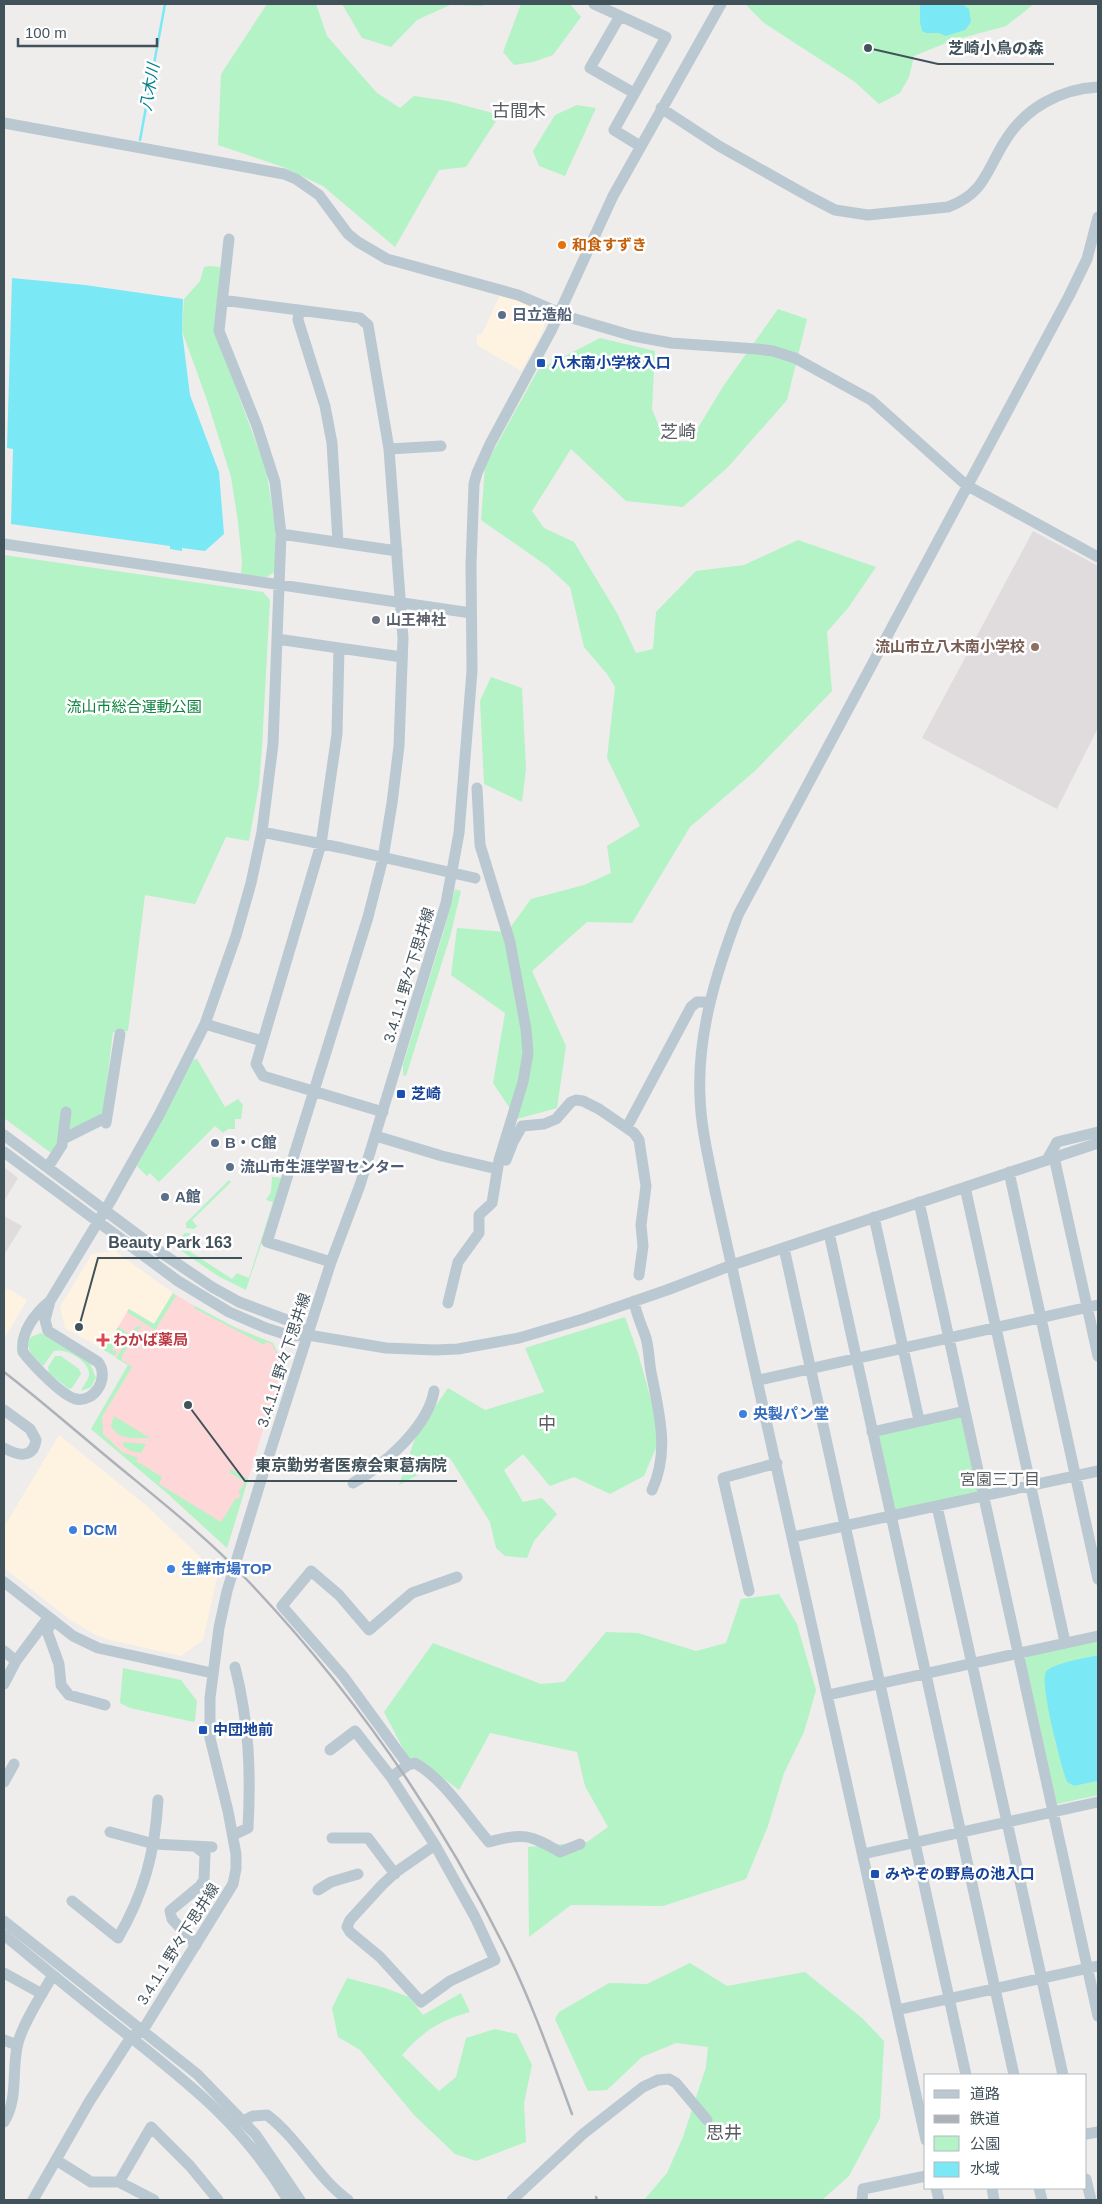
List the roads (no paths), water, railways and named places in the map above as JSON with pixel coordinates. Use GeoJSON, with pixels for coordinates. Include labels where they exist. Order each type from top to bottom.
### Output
{"type":"FeatureCollection","features":[{"type":"Feature","properties":{"kind":"street"},"geometry":{"type":"LineString","coordinates":[[594,4],[666,37],[614,130],[640,146]]}},
{"type":"Feature","properties":{"kind":"street","name":"3.4.1.1 野々下思井線"},"geometry":{"type":"LineString","coordinates":[[143,2030],[233,1884],[236,1869],[233,1835],[210,1738],[212,1673],[218,1628],[227,1591],[308,1334],[376,1136],[436,940],[452,874],[459,833],[472,671],[473,512],[476,473],[534,362],[613,196],[661,108],[722,4]]}},
{"type":"Feature","properties":{"kind":"street"},"geometry":{"type":"LineString","coordinates":[[620,16],[590,68],[634,93]]}},
{"type":"Feature","properties":{"kind":"street"},"geometry":{"type":"LineString","coordinates":[[661,108],[719,146],[826,206],[853,214],[868,215],[948,206],[960,202],[980,187],[1012,131],[1028,114],[1052,98],[1062,94],[1098,87]]}},
{"type":"Feature","properties":{"kind":"street"},"geometry":{"type":"LineString","coordinates":[[4,123],[238,164],[284,174],[296,179],[319,195],[348,234],[379,256],[518,295],[543,304],[558,313],[652,340],[689,345],[757,349],[795,358],[871,400],[966,485],[1098,557]]}},
{"type":"Feature","properties":{"kind":"street"},"geometry":{"type":"LineString","coordinates":[[924,2131],[708,1156],[701,1105],[700,1066],[710,1002],[738,915],[966,485],[1081,273],[1098,217]]}},
{"type":"Feature","properties":{"kind":"street"},"geometry":{"type":"LineString","coordinates":[[50,1301],[40,1309],[23,1337],[23,1352],[69,1396],[80,1400],[92,1395],[103,1379],[102,1368],[98,1362],[52,1335],[45,1320],[50,1301],[159,1115],[205,1024],[236,936],[251,883],[262,832],[273,744],[281,534],[275,482],[257,426],[219,330],[229,240]]}},
{"type":"Feature","properties":{"kind":"street"},"geometry":{"type":"LineString","coordinates":[[222,300],[360,318],[368,325],[389,449],[397,551],[402,657],[399,746],[383,858],[351,976],[267,1242],[332,1262]]}},
{"type":"Feature","properties":{"kind":"street"},"geometry":{"type":"LineString","coordinates":[[299,310],[298,320],[325,406],[332,443],[338,542]]}},
{"type":"Feature","properties":{"kind":"street"},"geometry":{"type":"LineString","coordinates":[[389,449],[441,446]]}},
{"type":"Feature","properties":{"kind":"street"},"geometry":{"type":"LineString","coordinates":[[281,534],[397,551]]}},
{"type":"Feature","properties":{"kind":"street"},"geometry":{"type":"LineString","coordinates":[[4,544],[471,613]]}},
{"type":"Feature","properties":{"kind":"street"},"geometry":{"type":"LineString","coordinates":[[277,639],[402,657]]}},
{"type":"Feature","properties":{"kind":"street"},"geometry":{"type":"LineString","coordinates":[[339,648],[337,734],[321,844],[256,1064],[263,1076],[383,1112]]}},
{"type":"Feature","properties":{"kind":"street"},"geometry":{"type":"LineString","coordinates":[[448,1303],[458,1262],[479,1233],[479,1215],[492,1203],[498,1164],[526,1068],[528,1040],[510,942],[480,845],[477,788]]}},
{"type":"Feature","properties":{"kind":"street"},"geometry":{"type":"LineString","coordinates":[[262,832],[475,878]]}},
{"type":"Feature","properties":{"kind":"street"},"geometry":{"type":"LineString","coordinates":[[627,1127],[691,1007],[696,1002],[710,1002]]}},
{"type":"Feature","properties":{"kind":"street"},"geometry":{"type":"LineString","coordinates":[[205,1024],[262,1041]]}},
{"type":"Feature","properties":{"kind":"street"},"geometry":{"type":"LineString","coordinates":[[62,1139],[107,1120],[120,1034]]}},
{"type":"Feature","properties":{"kind":"street"},"geometry":{"type":"LineString","coordinates":[[376,1136],[442,1156],[498,1164],[506,1160],[522,1126],[544,1124],[556,1120],[570,1102],[576,1100],[591,1105],[627,1127],[639,1140],[645,1168],[646,1186],[641,1225],[643,1246],[640,1274]]}},
{"type":"Feature","properties":{"kind":"street"},"geometry":{"type":"LineString","coordinates":[[48,1167],[62,1145],[66,1112]]}},
{"type":"Feature","properties":{"kind":"street"},"geometry":{"type":"LineString","coordinates":[[1098,1132],[1057,1142],[1050,1158],[1093,1306],[1098,1356]]}},
{"type":"Feature","properties":{"kind":"street"},"geometry":{"type":"LineString","coordinates":[[4,1135],[166,1256],[212,1287],[246,1305],[295,1323],[308,1334]]}},
{"type":"Feature","properties":{"kind":"street"},"geometry":{"type":"LineString","coordinates":[[4,1152],[178,1280],[229,1312],[290,1336],[308,1334],[386,1348],[410,1350],[458,1349],[519,1338],[634,1301],[732,1265],[965,1186],[1098,1143]]}},
{"type":"Feature","properties":{"kind":"street"},"geometry":{"type":"LineString","coordinates":[[1009,1172],[1098,1579]]}},
{"type":"Feature","properties":{"kind":"street"},"geometry":{"type":"LineString","coordinates":[[965,1186],[1065,1642]]}},
{"type":"Feature","properties":{"kind":"street"},"geometry":{"type":"LineString","coordinates":[[919,1202],[1054,1812],[1093,1967],[1098,2016]]}},
{"type":"Feature","properties":{"kind":"street"},"geometry":{"type":"LineString","coordinates":[[874,1217],[919,1420]]}},
{"type":"Feature","properties":{"kind":"street"},"geometry":{"type":"LineString","coordinates":[[829,1233],[1014,2074]]}},
{"type":"Feature","properties":{"kind":"street"},"geometry":{"type":"LineString","coordinates":[[784,1248],[966,2074]]}},
{"type":"Feature","properties":{"kind":"street"},"geometry":{"type":"LineString","coordinates":[[634,1301],[646,1340],[663,1433],[661,1461],[652,1490]]}},
{"type":"Feature","properties":{"kind":"street"},"geometry":{"type":"LineString","coordinates":[[758,1380],[1093,1306]]}},
{"type":"Feature","properties":{"kind":"street"},"geometry":{"type":"LineString","coordinates":[[23,1337],[47,1327]]}},
{"type":"Feature","properties":{"kind":"street"},"geometry":{"type":"LineString","coordinates":[[353,1483],[383,1462],[422,1421],[432,1404],[434,1392]]}},
{"type":"Feature","properties":{"kind":"street"},"geometry":{"type":"LineString","coordinates":[[4,1410],[30,1429],[36,1440],[32,1450],[24,1456],[19,1456],[4,1448]]}},
{"type":"Feature","properties":{"kind":"street"},"geometry":{"type":"LineString","coordinates":[[872,1432],[965,1411]]}},
{"type":"Feature","properties":{"kind":"street"},"geometry":{"type":"LineString","coordinates":[[749,1591],[724,1478],[777,1463]]}},
{"type":"Feature","properties":{"kind":"street"},"geometry":{"type":"LineString","coordinates":[[793,1537],[1098,1471]]}},
{"type":"Feature","properties":{"kind":"street"},"geometry":{"type":"LineString","coordinates":[[937,1506],[1063,2074]]}},
{"type":"Feature","properties":{"kind":"street"},"geometry":{"type":"LineString","coordinates":[[408,1765],[350,1683],[282,1606],[310,1571],[339,1595],[368,1630],[412,1593],[457,1577]]}},
{"type":"Feature","properties":{"kind":"street"},"geometry":{"type":"LineString","coordinates":[[4,1582],[73,1636],[98,1648],[212,1673]]}},
{"type":"Feature","properties":{"kind":"street"},"geometry":{"type":"LineString","coordinates":[[4,1684],[16,1661],[50,1619]]}},
{"type":"Feature","properties":{"kind":"street"},"geometry":{"type":"LineString","coordinates":[[50,1619],[47,1631],[58,1664],[61,1685],[69,1695],[105,1705]]}},
{"type":"Feature","properties":{"kind":"street"},"geometry":{"type":"LineString","coordinates":[[828,1695],[1098,1636]]}},
{"type":"Feature","properties":{"kind":"street"},"geometry":{"type":"LineString","coordinates":[[4,1651],[16,1661]]}},
{"type":"Feature","properties":{"kind":"street"},"geometry":{"type":"LineString","coordinates":[[233,1835],[248,1828],[251,1779],[244,1707],[235,1668]]}},
{"type":"Feature","properties":{"kind":"street"},"geometry":{"type":"LineString","coordinates":[[330,1750],[356,1731],[391,1777],[436,1845],[471,1910],[494,1960],[450,1981],[421,2002],[380,1957],[350,1932],[347,1927],[350,1920],[382,1885],[436,1845]]}},
{"type":"Feature","properties":{"kind":"street"},"geometry":{"type":"LineString","coordinates":[[391,1777],[408,1765],[415,1763],[424,1768],[454,1799],[489,1842],[527,1836],[536,1838],[560,1852],[580,1844]]}},
{"type":"Feature","properties":{"kind":"street"},"geometry":{"type":"LineString","coordinates":[[4,1782],[14,1764]]}},
{"type":"Feature","properties":{"kind":"street"},"geometry":{"type":"LineString","coordinates":[[72,1901],[118,1938],[136,1905],[154,1844],[158,1800]]}},
{"type":"Feature","properties":{"kind":"street"},"geometry":{"type":"LineString","coordinates":[[863,1854],[1098,1802]]}},
{"type":"Feature","properties":{"kind":"street"},"geometry":{"type":"LineString","coordinates":[[110,1832],[154,1844],[212,1847]]}},
{"type":"Feature","properties":{"kind":"street"},"geometry":{"type":"LineString","coordinates":[[332,1838],[368,1838],[395,1874]]}},
{"type":"Feature","properties":{"kind":"street"},"geometry":{"type":"LineString","coordinates":[[196,1847],[205,1854],[204,1880],[200,1886],[170,1911],[172,1919],[196,1945]]}},
{"type":"Feature","properties":{"kind":"street"},"geometry":{"type":"LineString","coordinates":[[318,1890],[331,1882],[358,1874]]}},
{"type":"Feature","properties":{"kind":"street"},"geometry":{"type":"LineString","coordinates":[[4,1921],[197,2074],[256,2135],[300,2200]]}},
{"type":"Feature","properties":{"kind":"street"},"geometry":{"type":"LineString","coordinates":[[4,1935],[209,2100],[260,2157],[288,2200]]}},
{"type":"Feature","properties":{"kind":"street"},"geometry":{"type":"LineString","coordinates":[[897,2010],[1093,1967]]}},
{"type":"Feature","properties":{"kind":"street"},"geometry":{"type":"LineString","coordinates":[[4,1973],[42,1994]]}},
{"type":"Feature","properties":{"kind":"street"},"geometry":{"type":"LineString","coordinates":[[4,2122],[12,2104],[17,2045],[53,1975]]}},
{"type":"Feature","properties":{"kind":"street"},"geometry":{"type":"LineString","coordinates":[[33,2200],[89,2102],[131,2037],[143,2030]]}},
{"type":"Feature","properties":{"kind":"street"},"geometry":{"type":"LineString","coordinates":[[4,2040],[17,2045]]}},
{"type":"Feature","properties":{"kind":"street"},"geometry":{"type":"LineString","coordinates":[[512,2200],[582,2134],[643,2087],[658,2080],[669,2079],[676,2083],[707,2120]]}},
{"type":"Feature","properties":{"kind":"street"},"geometry":{"type":"LineString","coordinates":[[243,2121],[253,2116],[267,2115],[288,2132],[337,2192],[348,2200]]}},
{"type":"Feature","properties":{"kind":"street"},"geometry":{"type":"LineString","coordinates":[[119,2182],[151,2127],[190,2166],[218,2200]]}},
{"type":"Feature","properties":{"kind":"street"},"geometry":{"type":"LineString","coordinates":[[56,2160],[91,2182],[119,2182],[154,2200]]}},
{"type":"Feature","properties":{"kind":"street"},"geometry":{"type":"LineString","coordinates":[[862,2200],[863,2189],[924,2176]]}},
{"type":"Feature","properties":{"kind":"street"},"geometry":{"type":"LineString","coordinates":[[1087,2182],[1091,2200]]}},
{"type":"Feature","properties":{"kind":"water"},"geometry":{"type":"Polygon","coordinates":[[[920,4],[962,4],[969,9],[971,22],[965,30],[946,36],[939,33],[926,33],[922,31],[920,22],[920,4]]]}},
{"type":"Feature","properties":{"kind":"water"},"geometry":{"type":"Polygon","coordinates":[[[12,278],[85,285],[183,299],[182,331],[190,395],[219,472],[224,534],[205,551],[182,548],[182,551],[170,549],[170,546],[11,524],[13,449],[7,448],[12,278]]]}},
{"type":"Feature","properties":{"kind":"water"},"geometry":{"type":"Polygon","coordinates":[[[1098,1655],[1098,1781],[1074,1786],[1067,1782],[1060,1760],[1045,1691],[1046,1672],[1055,1666],[1070,1661],[1098,1655]]]}},
{"type":"Feature","properties":{"kind":"waterway","name":"八木川"},"geometry":{"type":"LineString","coordinates":[[140,140],[165,4]]}},
{"type":"Feature","properties":{"kind":"railway"},"geometry":{"type":"LineString","coordinates":[[4,1372],[169,1508],[219,1552],[288,1624],[358,1710],[421,1801],[451,1848],[478,1896],[523,1987],[572,2114]]}},
{"type":"Feature","properties":{"kind":"place","name":"芝崎小鳥の森"},"geometry":{"type":"Point","coordinates":[868,48]}},
{"type":"Feature","properties":{"kind":"place","name":"和食すずき"},"geometry":{"type":"Point","coordinates":[562,245]}},
{"type":"Feature","properties":{"kind":"place","name":"日立造船"},"geometry":{"type":"Point","coordinates":[502,315]}},
{"type":"Feature","properties":{"kind":"place","name":"八木南小学校入口"},"geometry":{"type":"Point","coordinates":[541,363]}},
{"type":"Feature","properties":{"kind":"place","name":"山王神社"},"geometry":{"type":"Point","coordinates":[376,620]}},
{"type":"Feature","properties":{"kind":"place","name":"流山市立八木南小学校"},"geometry":{"type":"Point","coordinates":[1035,647]}},
{"type":"Feature","properties":{"kind":"place","name":"芝崎"},"geometry":{"type":"Point","coordinates":[401,1094]}},
{"type":"Feature","properties":{"kind":"place","name":"B・C館"},"geometry":{"type":"Point","coordinates":[215,1143]}},
{"type":"Feature","properties":{"kind":"place","name":"流山市生涯学習センター"},"geometry":{"type":"Point","coordinates":[230,1167]}},
{"type":"Feature","properties":{"kind":"place","name":"A館"},"geometry":{"type":"Point","coordinates":[165,1197]}},
{"type":"Feature","properties":{"kind":"place","name":"Beauty Park 163"},"geometry":{"type":"Point","coordinates":[79,1327]}},
{"type":"Feature","properties":{"kind":"place","name":"わかば薬局"},"geometry":{"type":"Point","coordinates":[103,1340]}},
{"type":"Feature","properties":{"kind":"place","name":"東京勤労者医療会東葛病院"},"geometry":{"type":"Point","coordinates":[188,1405]}},
{"type":"Feature","properties":{"kind":"place","name":"央製パン堂"},"geometry":{"type":"Point","coordinates":[743,1414]}},
{"type":"Feature","properties":{"kind":"place","name":"DCM"},"geometry":{"type":"Point","coordinates":[73,1530]}},
{"type":"Feature","properties":{"kind":"place","name":"生鮮市場TOP"},"geometry":{"type":"Point","coordinates":[171,1569]}},
{"type":"Feature","properties":{"kind":"place","name":"中団地前"},"geometry":{"type":"Point","coordinates":[203,1730]}},
{"type":"Feature","properties":{"kind":"place","name":"みやぞの野鳥の池入口"},"geometry":{"type":"Point","coordinates":[875,1874]}},
{"type":"Feature","properties":{"kind":"district","name":"古間木"},"geometry":{"type":"Point","coordinates":[519,111]}},
{"type":"Feature","properties":{"kind":"district","name":"芝崎"},"geometry":{"type":"Point","coordinates":[678,432]}},
{"type":"Feature","properties":{"kind":"district","name":"中"},"geometry":{"type":"Point","coordinates":[547,1424]}},
{"type":"Feature","properties":{"kind":"district","name":"宮園三丁目"},"geometry":{"type":"Point","coordinates":[1000,1479]}},
{"type":"Feature","properties":{"kind":"district","name":"思井"},"geometry":{"type":"Point","coordinates":[724,2133]}},
{"type":"Feature","properties":{"kind":"park label","name":"流山市総合運動公園"},"geometry":{"type":"Point","coordinates":[134,707]}}]}
